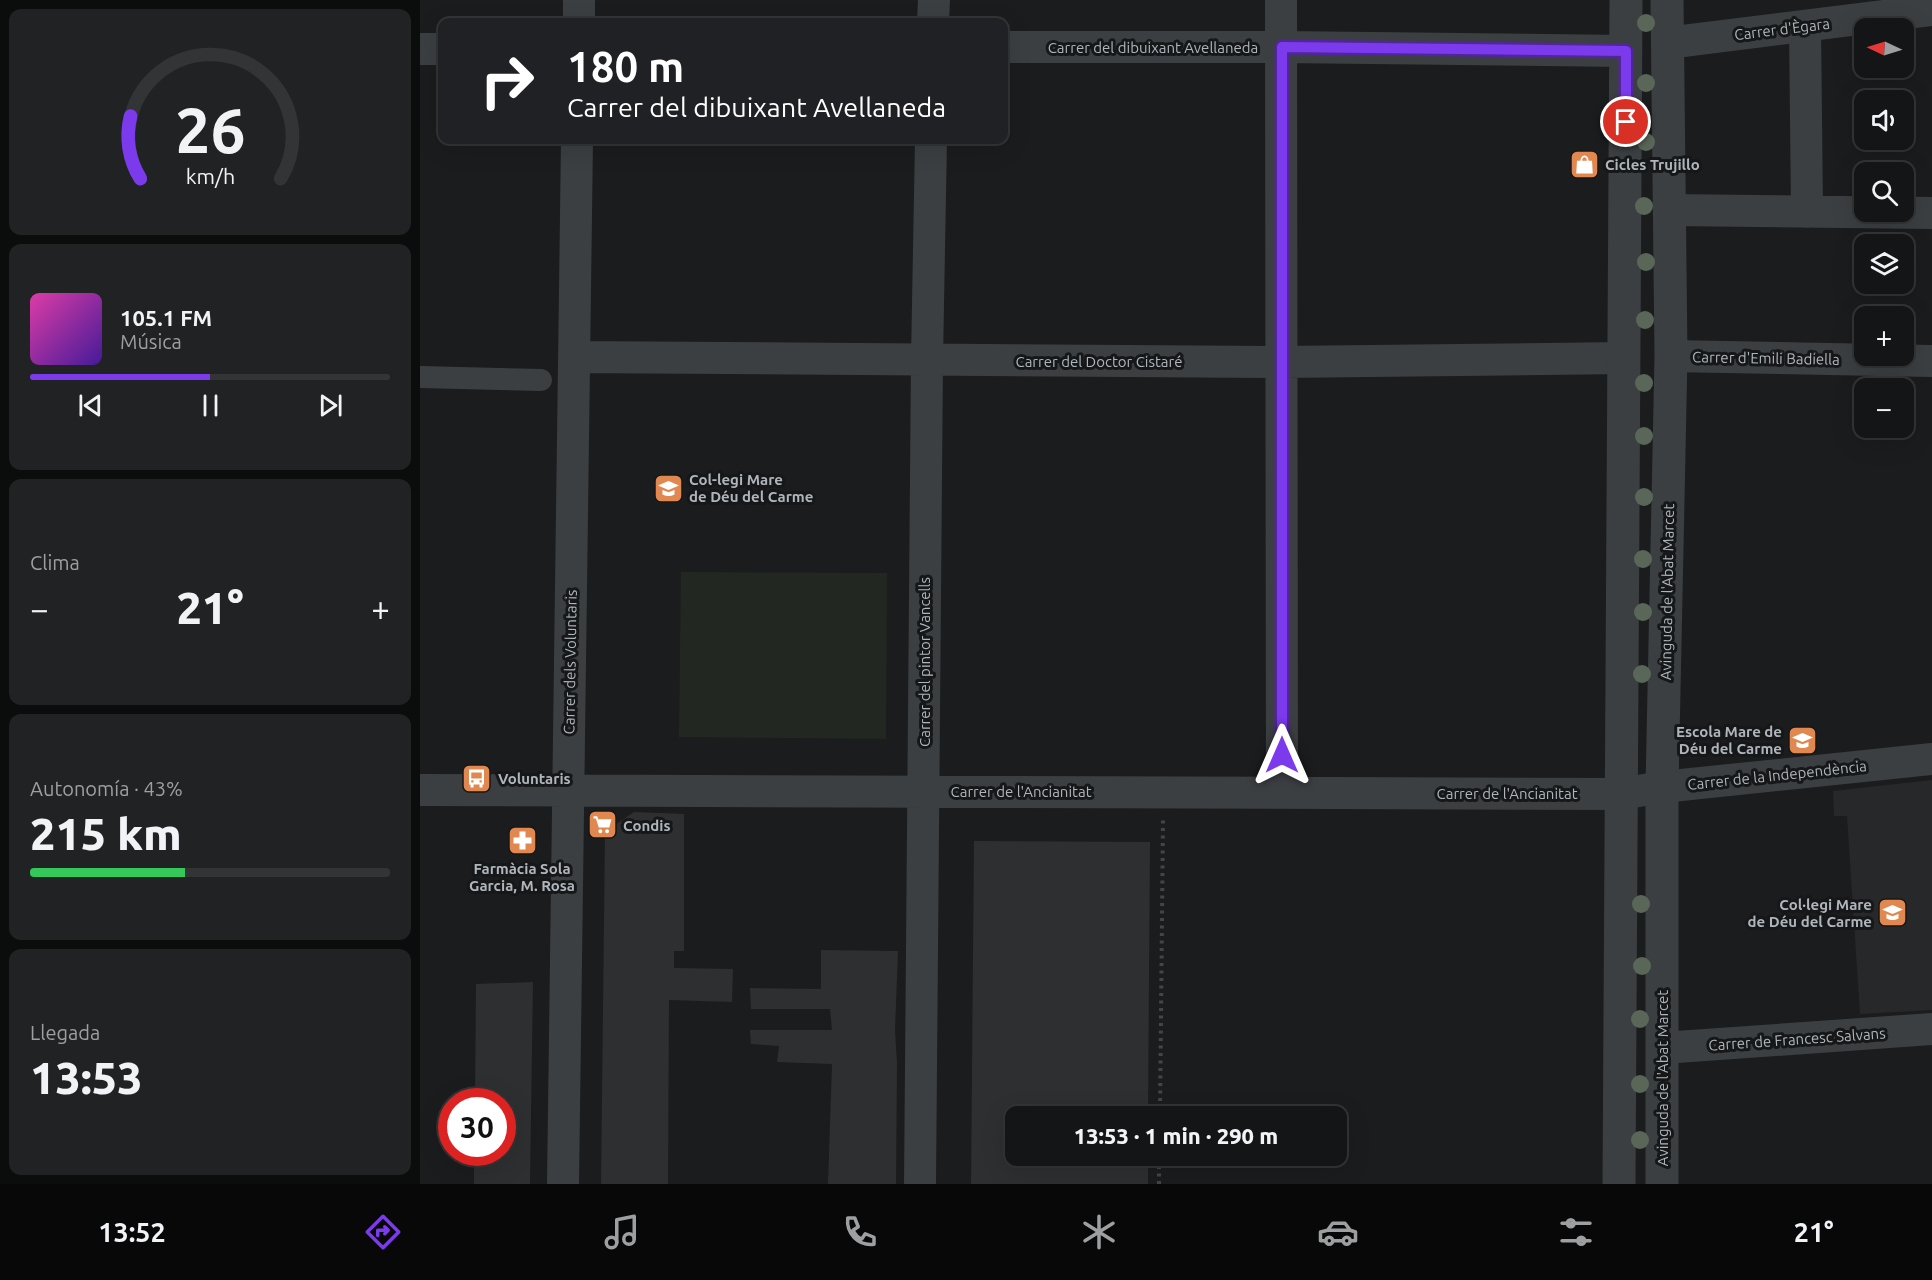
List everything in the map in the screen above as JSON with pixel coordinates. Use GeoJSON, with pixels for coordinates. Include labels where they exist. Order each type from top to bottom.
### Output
{"type":"FeatureCollection","features":[{"type":"Feature","properties":{"kind":"street"},"geometry":{"type":"LineString","coordinates":[[579,0],[579,18]]}},
{"type":"Feature","properties":{"kind":"street"},"geometry":{"type":"LineString","coordinates":[[933,18],[934,0]]}},
{"type":"Feature","properties":{"kind":"street"},"geometry":{"type":"LineString","coordinates":[[1281,0],[1282,792]]}},
{"type":"Feature","properties":{"kind":"street"},"geometry":{"type":"LineString","coordinates":[[1619,1184],[1626,0]]}},
{"type":"Feature","properties":{"kind":"street","name":"Avinguda de l'Abat Marcet"},"geometry":{"type":"LineString","coordinates":[[1662,1184],[1662,787],[1671,356],[1667,0]]}},
{"type":"Feature","properties":{"kind":"street","name":"Carrer d'Ègara"},"geometry":{"type":"LineString","coordinates":[[1667,43],[1932,10]]}},
{"type":"Feature","properties":{"kind":"street"},"geometry":{"type":"LineString","coordinates":[[1805,26],[1807,212]]}},
{"type":"Feature","properties":{"kind":"street","name":"Carrer del dibuixant Avellaneda"},"geometry":{"type":"LineString","coordinates":[[1008,47],[1626,51]]}},
{"type":"Feature","properties":{"kind":"street"},"geometry":{"type":"LineString","coordinates":[[420,49],[438,49]]}},
{"type":"Feature","properties":{"kind":"street","name":"Carrer dels Voluntaris"},"geometry":{"type":"LineString","coordinates":[[563,1184],[577,144]]}},
{"type":"Feature","properties":{"kind":"street","name":"Carrer del pintor Vancells"},"geometry":{"type":"LineString","coordinates":[[920,1184],[931,144]]}},
{"type":"Feature","properties":{"kind":"street"},"geometry":{"type":"LineString","coordinates":[[1670,210],[1932,213]]}},
{"type":"Feature","properties":{"kind":"street","name":"Carrer d'Emili Badiella"},"geometry":{"type":"LineString","coordinates":[[1671,356],[1932,361]]}},
{"type":"Feature","properties":{"kind":"street","name":"Carrer del Doctor Cistaré"},"geometry":{"type":"LineString","coordinates":[[574,357],[1281,362],[1624,358]]}},
{"type":"Feature","properties":{"kind":"street"},"geometry":{"type":"LineString","coordinates":[[420,377],[541,380]]}},
{"type":"Feature","properties":{"kind":"street","name":"Carrer de la Independència"},"geometry":{"type":"LineString","coordinates":[[1621,794],[1662,787],[1932,759]]}},
{"type":"Feature","properties":{"kind":"street","name":"Carrer de l'Ancianitat"},"geometry":{"type":"LineString","coordinates":[[420,790],[1621,794]]}},
{"type":"Feature","properties":{"kind":"street","name":"Carrer de Francesc Salvans"},"geometry":{"type":"LineString","coordinates":[[1662,1048],[1932,1029]]}},
{"type":"Feature","properties":{"kind":"path"},"geometry":{"type":"LineString","coordinates":[[1160,1106],[1163,812]]}},
{"type":"Feature","properties":{"kind":"path"},"geometry":{"type":"LineString","coordinates":[[1159,1166],[1159,1184]]}},
{"type":"Feature","properties":{"kind":"shaded area"},"geometry":{"type":"Polygon","coordinates":[[[681,572],[887,573],[886,739],[679,737],[681,572]]]}},
{"type":"Feature","properties":{"kind":"shaded area","name":"Col·legi Mare de Déu del Carme"},"geometry":{"type":"Polygon","coordinates":[[[1932,780],[1932,1010],[1860,1014],[1847,816],[1834,816],[1833,791],[1932,780]]]}},
{"type":"Feature","properties":{"kind":"building"},"geometry":{"type":"Polygon","coordinates":[[[634,812],[684,814],[684,951],[674,951],[674,968],[733,969],[732,1002],[669,1000],[668,1184],[601,1184],[605,832],[634,812]]]}},
{"type":"Feature","properties":{"kind":"building"},"geometry":{"type":"Polygon","coordinates":[[[974,841],[1150,842],[1148,1106],[1005,1106],[1005,1166],[1148,1166],[1148,1184],[971,1184],[974,841]]]}},
{"type":"Feature","properties":{"kind":"building"},"geometry":{"type":"Polygon","coordinates":[[[821,950],[898,951],[895,1030],[896,1184],[828,1184],[832,1064],[777,1062],[779,1046],[751,1044],[750,1030],[832,1030],[830,1009],[751,1009],[750,988],[821,989],[821,950]]]}},
{"type":"Feature","properties":{"kind":"building"},"geometry":{"type":"Polygon","coordinates":[[[533,982],[530,1184],[474,1184],[474,1166],[516,1166],[516,1088],[475,1088],[476,984],[533,982]]]}},
{"type":"Feature","properties":{"kind":"place","name":"Cicles Trujillo"},"geometry":{"type":"Point","coordinates":[1584,164]}},
{"type":"Feature","properties":{"kind":"place","name":"Col-legi Mare de Déu del Carme"},"geometry":{"type":"Point","coordinates":[668,488]}},
{"type":"Feature","properties":{"kind":"place","name":"Escola Mare de Déu del Carme"},"geometry":{"type":"Point","coordinates":[1803,740]}},
{"type":"Feature","properties":{"kind":"place","name":"Voluntaris"},"geometry":{"type":"Point","coordinates":[477,778]}},
{"type":"Feature","properties":{"kind":"place","name":"Condis"},"geometry":{"type":"Point","coordinates":[602,825]}},
{"type":"Feature","properties":{"kind":"place","name":"Farmàcia Sola Garcia, M. Rosa"},"geometry":{"type":"Point","coordinates":[522,841]}},
{"type":"Feature","properties":{"kind":"place","name":"Col·legi Mare de Déu del Carme"},"geometry":{"type":"Point","coordinates":[1893,913]}},
{"type":"Feature","properties":{"kind":"route"},"geometry":{"type":"LineString","coordinates":[[1282,755],[1282,47],[1626,51],[1626,122]]}}]}
